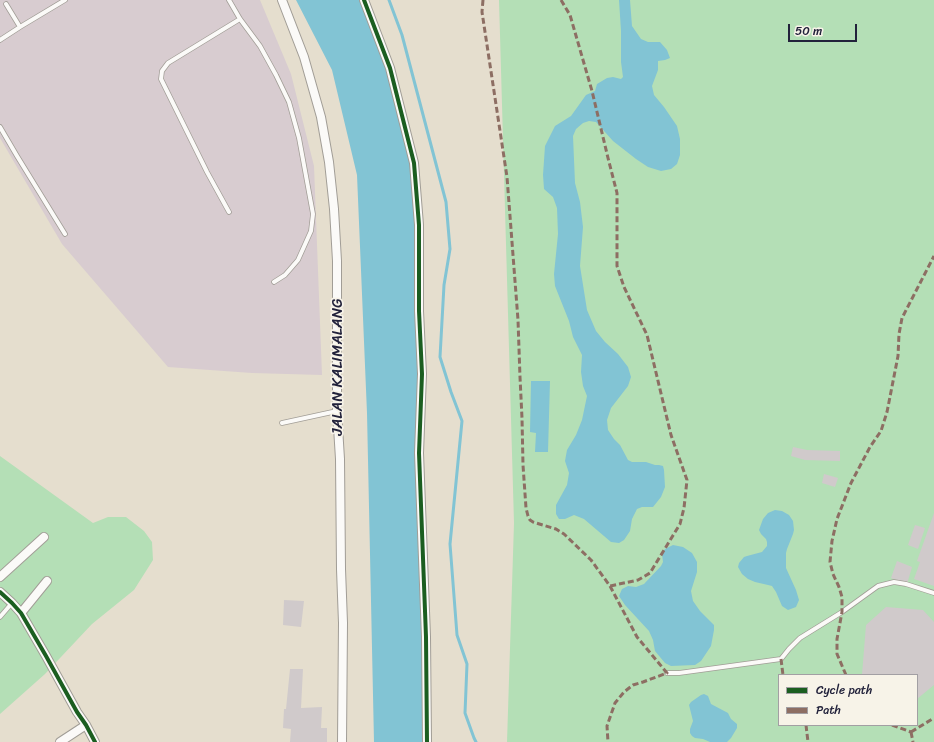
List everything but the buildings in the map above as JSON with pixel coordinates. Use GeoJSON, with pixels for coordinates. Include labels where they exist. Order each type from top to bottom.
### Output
{"type":"FeatureCollection","features":[{"type":"Feature","properties":{"kind":"street","name":"JALAN KALIMALANG"},"geometry":{"type":"LineString","coordinates":[[282,0],[304,57],[320,117],[329,162],[334,209],[337,261],[337,411],[340,459],[343,623],[342,742]]}},
{"type":"Feature","properties":{"kind":"street"},"geometry":{"type":"LineString","coordinates":[[364,0],[390,68],[414,163],[419,225],[419,310],[422,374],[419,453],[426,637],[427,742]]}},
{"type":"Feature","properties":{"kind":"street"},"geometry":{"type":"LineString","coordinates":[[0,577],[44,537]]}},
{"type":"Feature","properties":{"kind":"street"},"geometry":{"type":"LineString","coordinates":[[20,613],[47,580]]}},
{"type":"Feature","properties":{"kind":"street"},"geometry":{"type":"LineString","coordinates":[[0,592],[20,613],[95,742]]}},
{"type":"Feature","properties":{"kind":"street"},"geometry":{"type":"LineString","coordinates":[[60,742],[86,725]]}},
{"type":"Feature","properties":{"kind":"lane"},"geometry":{"type":"LineString","coordinates":[[0,40],[65,0]]}},
{"type":"Feature","properties":{"kind":"lane"},"geometry":{"type":"LineString","coordinates":[[229,0],[240,19],[260,46],[289,102],[299,138],[313,214],[311,231],[298,260],[285,275],[274,282]]}},
{"type":"Feature","properties":{"kind":"lane"},"geometry":{"type":"LineString","coordinates":[[6,4],[20,27]]}},
{"type":"Feature","properties":{"kind":"lane"},"geometry":{"type":"LineString","coordinates":[[229,212],[207,172],[161,79],[162,71],[168,62],[240,19]]}},
{"type":"Feature","properties":{"kind":"lane"},"geometry":{"type":"LineString","coordinates":[[0,127],[65,234]]}},
{"type":"Feature","properties":{"kind":"lane"},"geometry":{"type":"LineString","coordinates":[[282,423],[337,411]]}},
{"type":"Feature","properties":{"kind":"lane"},"geometry":{"type":"LineString","coordinates":[[667,672],[679,673],[781,659],[800,638],[842,612],[878,586],[894,582],[906,584],[934,593]]}},
{"type":"Feature","properties":{"kind":"lane"},"geometry":{"type":"LineString","coordinates":[[0,617],[12,603]]}},
{"type":"Feature","properties":{"kind":"shaded area"},"geometry":{"type":"Polygon","coordinates":[[[0,0],[260,0],[291,74],[314,166],[322,375],[252,373],[168,367],[62,244],[0,138],[0,0]]]}},
{"type":"Feature","properties":{"kind":"green space"},"geometry":{"type":"Polygon","coordinates":[[[499,0],[934,0],[934,742],[507,742],[514,523],[499,0]]]}},
{"type":"Feature","properties":{"kind":"green space"},"geometry":{"type":"Polygon","coordinates":[[[0,456],[93,523],[108,517],[126,517],[144,531],[152,542],[153,560],[134,590],[92,624],[45,674],[0,714],[0,456]]]}},
{"type":"Feature","properties":{"kind":"water"},"geometry":{"type":"Polygon","coordinates":[[[296,0],[364,0],[388,62],[414,163],[426,742],[374,742],[367,413],[357,175],[332,70],[296,0]]]}},
{"type":"Feature","properties":{"kind":"water"},"geometry":{"type":"Polygon","coordinates":[[[619,0],[630,0],[632,26],[641,39],[648,42],[660,42],[667,50],[670,58],[658,61],[658,70],[652,86],[654,95],[677,126],[680,139],[680,155],[677,164],[671,169],[661,171],[648,167],[636,159],[613,141],[596,122],[589,121],[583,123],[576,129],[573,136],[575,183],[580,202],[583,227],[580,266],[587,310],[596,331],[628,367],[631,377],[628,386],[611,408],[607,420],[608,430],[620,445],[628,460],[632,462],[646,462],[663,466],[664,470],[665,487],[661,497],[653,507],[642,507],[637,509],[632,519],[630,531],[624,540],[619,543],[611,542],[584,519],[574,515],[565,519],[559,519],[556,514],[556,505],[567,485],[569,473],[565,461],[567,450],[576,435],[582,420],[587,396],[583,386],[581,372],[582,355],[573,337],[569,321],[555,286],[554,274],[558,234],[557,208],[553,197],[544,189],[543,175],[545,146],[555,126],[571,116],[586,95],[595,91],[597,84],[607,78],[613,77],[621,79],[623,77],[621,62],[619,0]]]}},
{"type":"Feature","properties":{"kind":"water"},"geometry":{"type":"Polygon","coordinates":[[[531,381],[550,381],[548,452],[535,452],[536,433],[530,432],[531,381]]]}},
{"type":"Feature","properties":{"kind":"water"},"geometry":{"type":"Polygon","coordinates":[[[775,510],[782,511],[789,515],[793,521],[794,530],[786,553],[786,568],[799,600],[796,607],[788,610],[782,606],[772,586],[748,579],[742,574],[738,567],[739,563],[744,557],[762,552],[767,546],[766,539],[759,530],[763,519],[768,513],[775,510]]]}},
{"type":"Feature","properties":{"kind":"water"},"geometry":{"type":"Polygon","coordinates":[[[673,545],[683,547],[692,553],[697,562],[697,572],[691,591],[693,601],[700,611],[714,625],[711,646],[701,661],[695,665],[671,666],[665,663],[655,651],[653,640],[649,631],[625,605],[619,596],[622,589],[628,586],[636,587],[644,584],[661,566],[663,562],[662,554],[665,549],[673,545]]]}},
{"type":"Feature","properties":{"kind":"water"},"geometry":{"type":"Polygon","coordinates":[[[704,694],[708,696],[711,704],[728,713],[731,719],[737,724],[737,728],[727,742],[710,742],[695,738],[690,733],[693,721],[689,705],[691,702],[704,694]]]}},
{"type":"Feature","properties":{"kind":"waterway"},"geometry":{"type":"LineString","coordinates":[[389,0],[402,35],[446,202],[450,249],[444,285],[440,357],[462,421],[450,544],[457,635],[467,664],[465,713],[476,742]]}},
{"type":"Feature","properties":{"kind":"marked path"},"geometry":{"type":"LineString","coordinates":[[483,0],[482,12],[507,177],[518,320],[523,465],[526,508],[528,516],[533,522],[556,529],[564,534],[591,560],[610,586],[637,637],[667,673],[633,685],[624,692],[615,703],[607,726],[608,742]]}},
{"type":"Feature","properties":{"kind":"marked path"},"geometry":{"type":"LineString","coordinates":[[561,0],[570,15],[592,91],[617,193],[617,266],[624,287],[647,335],[671,435],[687,480],[684,508],[680,524],[650,573],[638,580],[610,586]]}},
{"type":"Feature","properties":{"kind":"marked path"},"geometry":{"type":"LineString","coordinates":[[846,674],[837,654],[837,639],[842,612],[842,597],[830,562],[832,541],[837,519],[851,483],[870,447],[881,431],[887,412],[898,356],[899,334],[902,318],[934,256]]}},
{"type":"Feature","properties":{"kind":"marked path"},"geometry":{"type":"LineString","coordinates":[[781,659],[783,674]]}},
{"type":"Feature","properties":{"kind":"marked path"},"geometry":{"type":"LineString","coordinates":[[911,732],[934,718]]}},
{"type":"Feature","properties":{"kind":"marked path"},"geometry":{"type":"LineString","coordinates":[[806,726],[808,742]]}},
{"type":"Feature","properties":{"kind":"marked path"},"geometry":{"type":"LineString","coordinates":[[895,726],[911,732]]}},
{"type":"Feature","properties":{"kind":"marked path"},"geometry":{"type":"LineString","coordinates":[[911,732],[913,742]]}},
{"type":"Feature","properties":{"kind":"cycle path"},"geometry":{"type":"LineString","coordinates":[[364,0],[390,68],[414,163],[419,225],[419,311],[422,374],[419,453],[426,637],[427,742]]}},
{"type":"Feature","properties":{"kind":"cycle path"},"geometry":{"type":"LineString","coordinates":[[0,592],[21,613],[95,742]]}}]}
